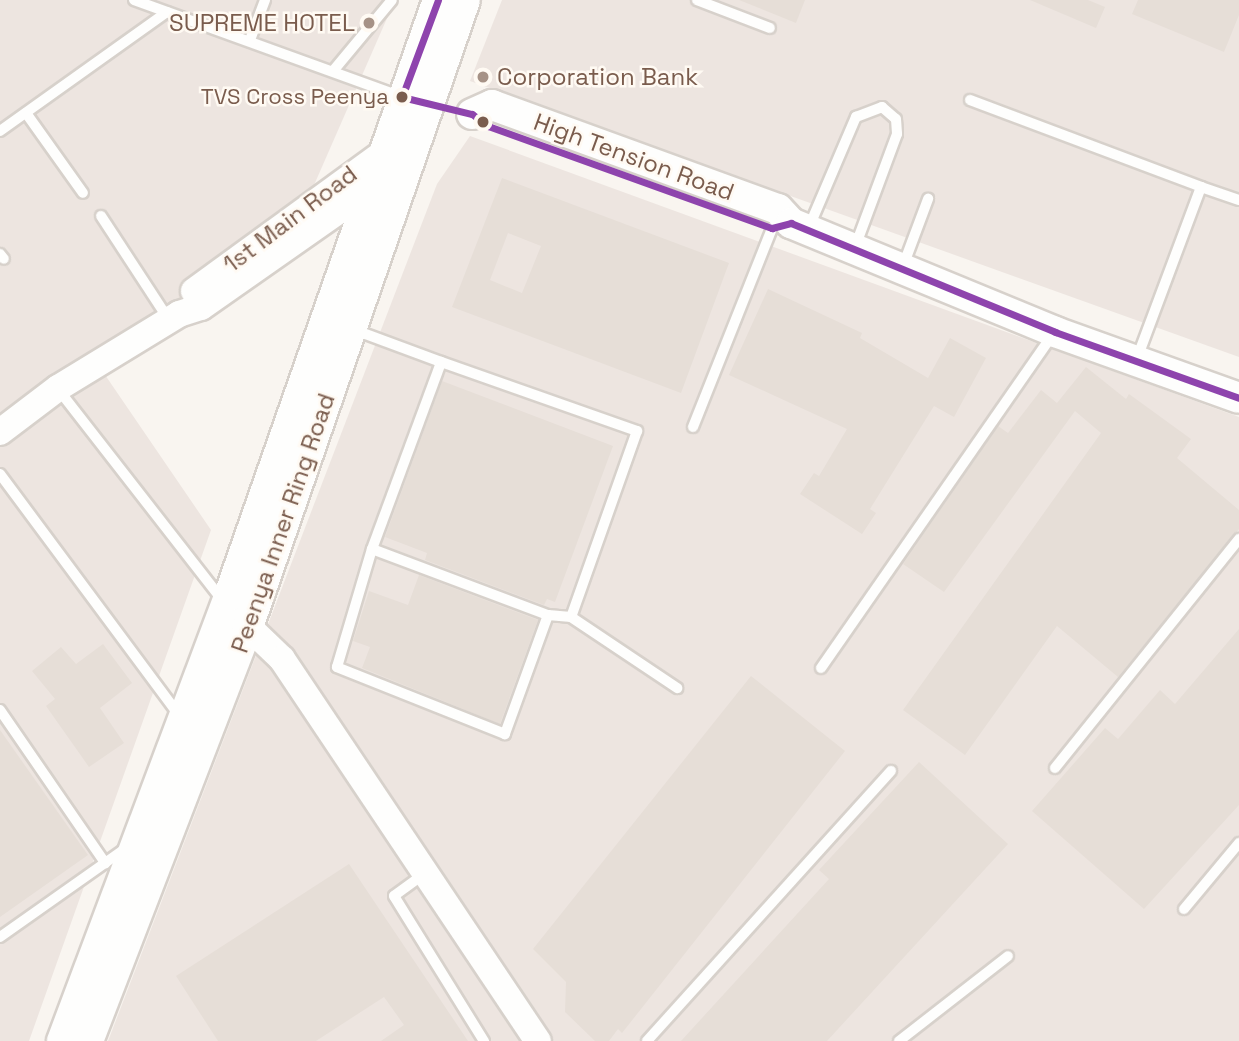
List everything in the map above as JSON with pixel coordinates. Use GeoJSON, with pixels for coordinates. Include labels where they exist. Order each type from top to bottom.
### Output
{"type":"FeatureCollection","features":[{"type":"Feature","properties":{"kind":"main road","name":"Peenya Inner Ring Road"},"geometry":{"type":"LineString","coordinates":[[62,1041],[387,186],[416,100],[438,0]]}},
{"type":"Feature","properties":{"kind":"main road","name":"Peenya Inner Ring Road"},"geometry":{"type":"LineString","coordinates":[[416,100],[465,0]]}},
{"type":"Feature","properties":{"kind":"main road","name":"High Tension Road"},"geometry":{"type":"LineString","coordinates":[[416,100],[472,114],[492,105],[778,209],[790,227],[854,249],[1055,332],[1239,397]]}},
{"type":"Feature","properties":{"kind":"main road","name":"Peenya Inner Ring Road"},"geometry":{"type":"LineString","coordinates":[[95,1037],[248,627],[351,328],[387,186]]}},
{"type":"Feature","properties":{"kind":"main road"},"geometry":{"type":"LineString","coordinates":[[212,642],[234,664]]}},
{"type":"Feature","properties":{"kind":"street","name":"1st Main Road"},"geometry":{"type":"LineString","coordinates":[[174,317],[192,292],[400,148]]}},
{"type":"Feature","properties":{"kind":"street","name":"1st Main Road"},"geometry":{"type":"LineString","coordinates":[[0,432],[58,388],[174,317],[201,307],[387,186]]}},
{"type":"Feature","properties":{"kind":"street"},"geometry":{"type":"LineString","coordinates":[[226,605],[282,659],[428,872],[538,1041]]}},
{"type":"Feature","properties":{"kind":"lane"},"geometry":{"type":"LineString","coordinates":[[134,0],[416,100]]}},
{"type":"Feature","properties":{"kind":"lane"},"geometry":{"type":"LineString","coordinates":[[250,40],[265,0]]}},
{"type":"Feature","properties":{"kind":"lane"},"geometry":{"type":"LineString","coordinates":[[333,71],[392,0]]}},
{"type":"Feature","properties":{"kind":"lane"},"geometry":{"type":"LineString","coordinates":[[697,0],[770,28]]}},
{"type":"Feature","properties":{"kind":"lane"},"geometry":{"type":"LineString","coordinates":[[0,131],[167,12]]}},
{"type":"Feature","properties":{"kind":"lane"},"geometry":{"type":"LineString","coordinates":[[970,100],[1239,200]]}},
{"type":"Feature","properties":{"kind":"lane"},"geometry":{"type":"LineString","coordinates":[[693,427],[790,227],[856,117],[882,107],[896,119],[897,134],[854,249]]}},
{"type":"Feature","properties":{"kind":"lane"},"geometry":{"type":"LineString","coordinates":[[26,113],[83,192]]}},
{"type":"Feature","properties":{"kind":"lane"},"geometry":{"type":"LineString","coordinates":[[1136,361],[1201,187]]}},
{"type":"Feature","properties":{"kind":"lane"},"geometry":{"type":"LineString","coordinates":[[902,269],[929,199]]}},
{"type":"Feature","properties":{"kind":"lane"},"geometry":{"type":"LineString","coordinates":[[101,216],[174,317]]}},
{"type":"Feature","properties":{"kind":"lane"},"geometry":{"type":"LineString","coordinates":[[351,328],[637,431],[571,617]]}},
{"type":"Feature","properties":{"kind":"lane"},"geometry":{"type":"LineString","coordinates":[[821,668],[1055,332]]}},
{"type":"Feature","properties":{"kind":"lane"},"geometry":{"type":"LineString","coordinates":[[441,362],[372,549],[337,667],[505,734],[548,615]]}},
{"type":"Feature","properties":{"kind":"lane"},"geometry":{"type":"LineString","coordinates":[[58,388],[226,605]]}},
{"type":"Feature","properties":{"kind":"lane"},"geometry":{"type":"LineString","coordinates":[[0,474],[183,720]]}},
{"type":"Feature","properties":{"kind":"lane"},"geometry":{"type":"LineString","coordinates":[[1055,768],[1239,539]]}},
{"type":"Feature","properties":{"kind":"lane"},"geometry":{"type":"LineString","coordinates":[[372,549],[548,615],[571,617],[677,688]]}},
{"type":"Feature","properties":{"kind":"lane"},"geometry":{"type":"LineString","coordinates":[[0,710],[105,863]]}},
{"type":"Feature","properties":{"kind":"lane"},"geometry":{"type":"LineString","coordinates":[[647,1041],[891,771]]}},
{"type":"Feature","properties":{"kind":"lane"},"geometry":{"type":"LineString","coordinates":[[2,931],[138,840]]}},
{"type":"Feature","properties":{"kind":"lane"},"geometry":{"type":"LineString","coordinates":[[1184,909],[1239,843]]}},
{"type":"Feature","properties":{"kind":"lane"},"geometry":{"type":"LineString","coordinates":[[428,872],[394,897],[484,1041]]}},
{"type":"Feature","properties":{"kind":"lane"},"geometry":{"type":"LineString","coordinates":[[899,1041],[1008,956]]}},
{"type":"Feature","properties":{"kind":"shaded area"},"geometry":{"type":"Polygon","coordinates":[[[0,0],[395,0],[304,208],[101,369],[211,530],[29,1041],[0,1041],[0,0]]]}},
{"type":"Feature","properties":{"kind":"shaded area"},"geometry":{"type":"Polygon","coordinates":[[[502,0],[1239,0],[1239,357],[470,81],[502,0]]]}},
{"type":"Feature","properties":{"kind":"shaded area"},"geometry":{"type":"Polygon","coordinates":[[[470,136],[1239,417],[1239,1041],[108,1041],[437,184],[470,136]]]}},
{"type":"Feature","properties":{"kind":"building"},"geometry":{"type":"Polygon","coordinates":[[[739,0],[805,0],[796,23],[739,0]]]}},
{"type":"Feature","properties":{"kind":"building"},"geometry":{"type":"Polygon","coordinates":[[[1030,0],[1088,0],[1105,7],[1096,28],[1030,0]]]}},
{"type":"Feature","properties":{"kind":"building"},"geometry":{"type":"Polygon","coordinates":[[[1138,0],[1239,0],[1239,15],[1224,52],[1132,14],[1138,0]]]}},
{"type":"Feature","properties":{"kind":"building"},"geometry":{"type":"Polygon","coordinates":[[[502,178],[729,263],[681,393],[452,307],[502,178]],[[508,233],[490,280],[522,293],[541,246],[508,233]]]}},
{"type":"Feature","properties":{"kind":"building"},"geometry":{"type":"Polygon","coordinates":[[[768,289],[862,333],[860,338],[928,378],[950,338],[986,358],[954,417],[934,406],[870,509],[876,513],[862,534],[800,494],[814,473],[819,476],[847,429],[729,375],[768,289]]]}},
{"type":"Feature","properties":{"kind":"building"},"geometry":{"type":"Polygon","coordinates":[[[1086,367],[1126,399],[1129,394],[1191,439],[1177,458],[1239,510],[1239,529],[1118,677],[1057,626],[965,755],[903,710],[1101,433],[1075,411],[944,592],[903,564],[998,426],[1008,433],[1041,390],[1057,403],[1086,367]]]}},
{"type":"Feature","properties":{"kind":"building"},"geometry":{"type":"Polygon","coordinates":[[[442,381],[613,446],[555,602],[547,599],[544,605],[425,560],[427,553],[385,537],[442,381]]]}},
{"type":"Feature","properties":{"kind":"building"},"geometry":{"type":"Polygon","coordinates":[[[419,575],[538,620],[500,724],[362,668],[370,647],[353,641],[369,591],[408,605],[419,575]]]}},
{"type":"Feature","properties":{"kind":"building"},"geometry":{"type":"Polygon","coordinates":[[[1239,629],[1239,805],[1144,909],[1032,811],[1105,728],[1118,739],[1160,690],[1175,704],[1239,629]]]}},
{"type":"Feature","properties":{"kind":"building"},"geometry":{"type":"Polygon","coordinates":[[[103,644],[132,683],[100,708],[124,743],[89,767],[46,706],[55,699],[32,671],[61,647],[76,664],[103,644]]]}},
{"type":"Feature","properties":{"kind":"building"},"geometry":{"type":"Polygon","coordinates":[[[751,676],[845,751],[622,1033],[618,1029],[609,1041],[595,1041],[565,1012],[566,982],[533,949],[751,676]]]}},
{"type":"Feature","properties":{"kind":"building"},"geometry":{"type":"Polygon","coordinates":[[[0,730],[88,855],[0,917],[0,730]]]}},
{"type":"Feature","properties":{"kind":"building"},"geometry":{"type":"Polygon","coordinates":[[[919,762],[1008,844],[827,1041],[681,1041],[829,879],[819,870],[919,762]]]}},
{"type":"Feature","properties":{"kind":"building"},"geometry":{"type":"Polygon","coordinates":[[[349,864],[468,1041],[381,1041],[404,1025],[384,997],[316,1041],[218,1041],[176,976],[349,864]]]}},
{"type":"Feature","properties":{"kind":"transit line"},"geometry":{"type":"LineString","coordinates":[[438,0],[402,97],[472,114],[488,126],[772,228],[791,223],[1055,332],[1239,398]]}},
{"type":"Feature","properties":{"kind":"place","name":"SUPREME HOTEL"},"geometry":{"type":"Point","coordinates":[369,23]}},
{"type":"Feature","properties":{"kind":"place","name":"Corporation Bank"},"geometry":{"type":"Point","coordinates":[483,77]}},
{"type":"Feature","properties":{"kind":"place","name":"TVS Cross Peenya"},"geometry":{"type":"Point","coordinates":[402,97]}}]}
